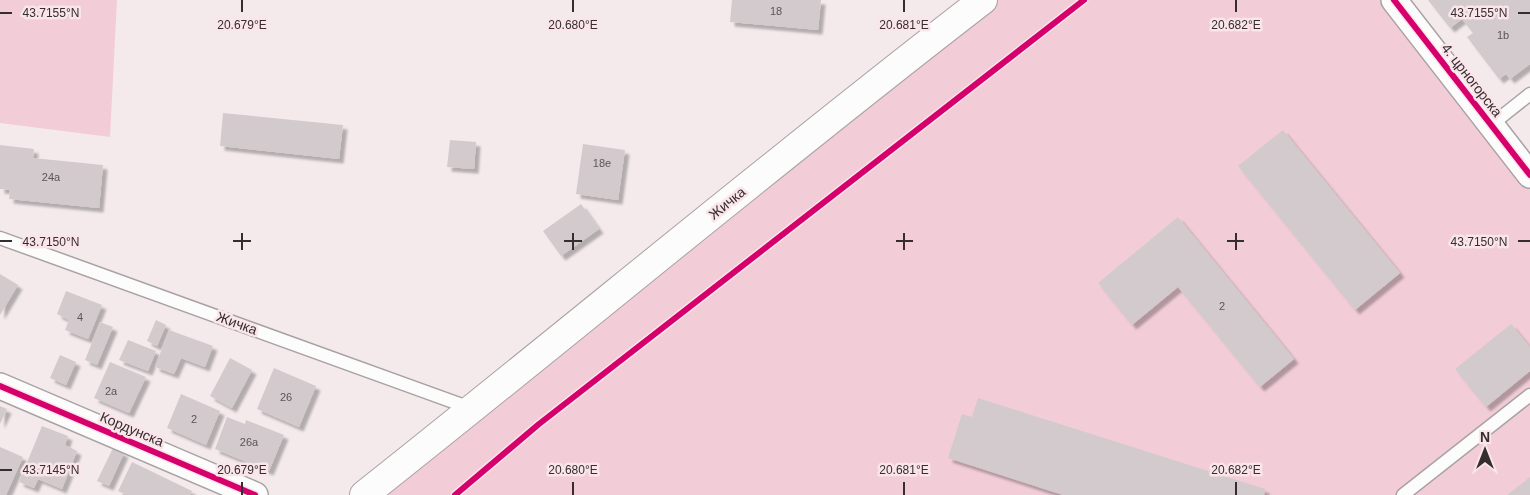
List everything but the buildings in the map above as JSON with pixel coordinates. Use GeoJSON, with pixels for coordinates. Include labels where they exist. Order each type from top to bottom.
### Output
{"type":"FeatureCollection","features":[{"type":"Feature","properties":{"kind":"main road","name":"Жичка"},"geometry":{"type":"LineString","coordinates":[[364,495],[880,79],[983,0]]}},
{"type":"Feature","properties":{"kind":"street","name":"4. црногорска"},"geometry":{"type":"LineString","coordinates":[[1394,0],[1530,175]]}},
{"type":"Feature","properties":{"kind":"street","name":"Кордунска"},"geometry":{"type":"LineString","coordinates":[[0,386],[255,495]]}},
{"type":"Feature","properties":{"kind":"lane"},"geometry":{"type":"LineString","coordinates":[[1491,124],[1530,94]]}},
{"type":"Feature","properties":{"kind":"lane","name":"Жичка"},"geometry":{"type":"LineString","coordinates":[[0,238],[473,408]]}},
{"type":"Feature","properties":{"kind":"lane"},"geometry":{"type":"LineString","coordinates":[[1404,495],[1530,395]]}},
{"type":"Feature","properties":{"kind":"shaded area"},"geometry":{"type":"Polygon","coordinates":[[[0,0],[117,0],[110,137],[0,123],[0,0]]]}},
{"type":"Feature","properties":{"kind":"shaded area"},"geometry":{"type":"Polygon","coordinates":[[[983,0],[1394,0],[1530,175],[1530,495],[364,495],[983,0]]]}},
{"type":"Feature","properties":{"kind":"cycle path"},"geometry":{"type":"LineString","coordinates":[[455,495],[539,424],[1084,0]]}},
{"type":"Feature","properties":{"kind":"cycle path"},"geometry":{"type":"LineString","coordinates":[[1394,0],[1530,175]]}},
{"type":"Feature","properties":{"kind":"cycle path"},"geometry":{"type":"LineString","coordinates":[[0,386],[255,495]]}}]}
